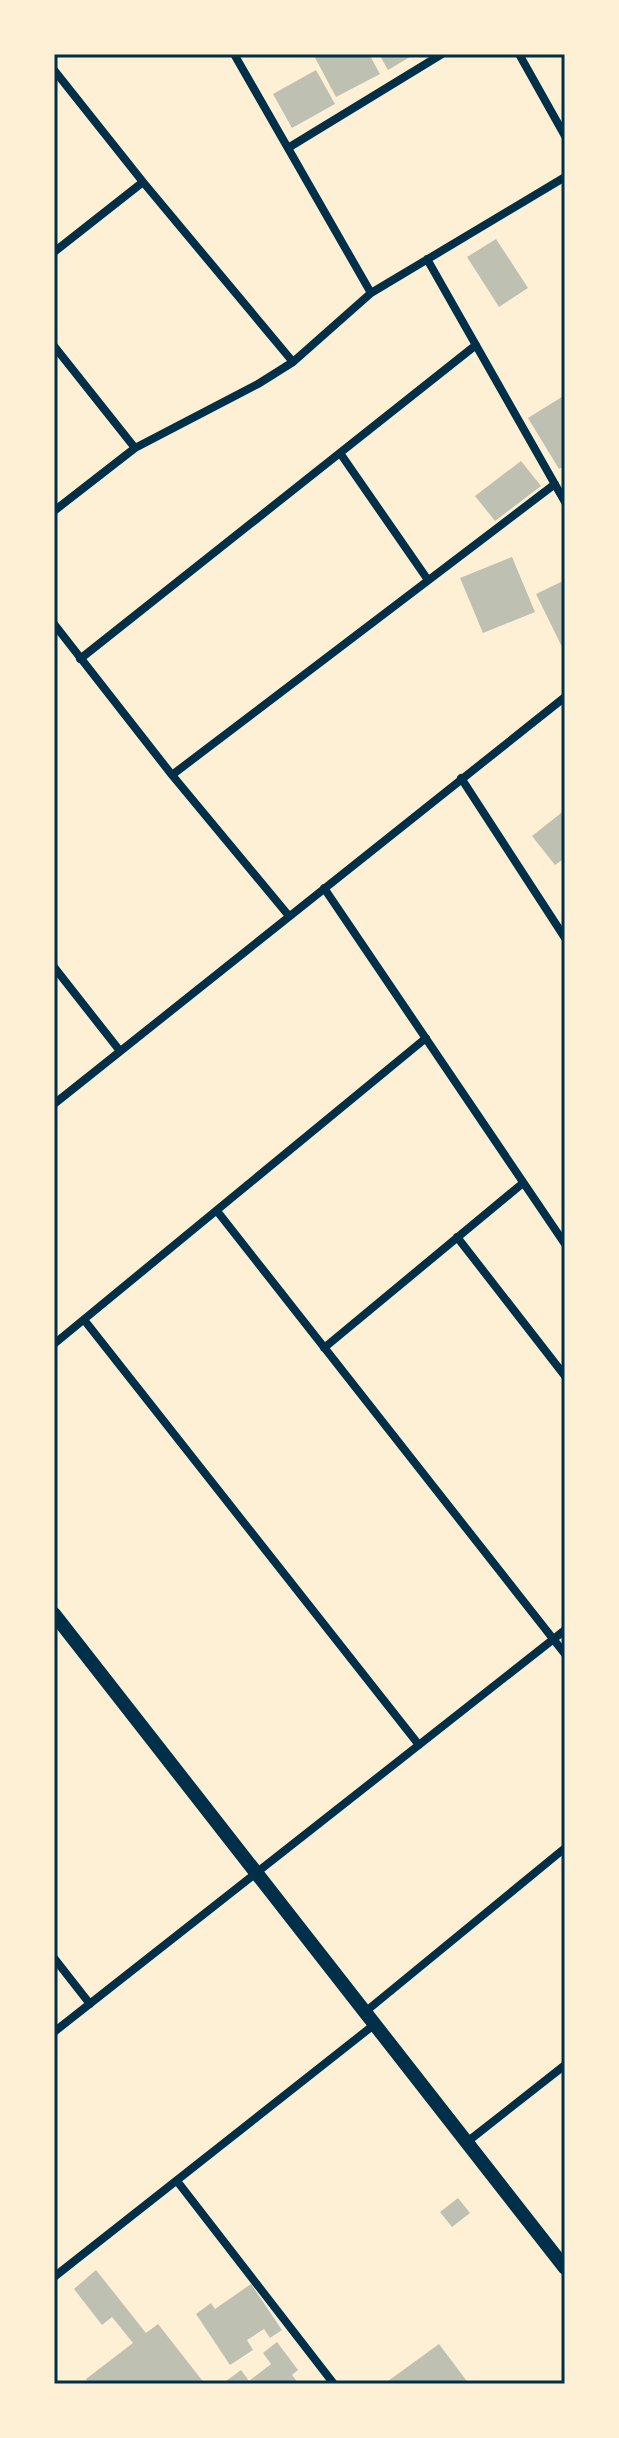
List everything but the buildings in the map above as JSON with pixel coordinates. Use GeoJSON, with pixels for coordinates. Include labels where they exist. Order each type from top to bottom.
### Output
{"type":"FeatureCollection","features":[{"type":"Feature","properties":{"kind":"main road"},"geometry":{"type":"LineString","coordinates":[[54,1614],[565,2268]]}},
{"type":"Feature","properties":{"kind":"street"},"geometry":{"type":"LineString","coordinates":[[234,54],[371,293]]}},
{"type":"Feature","properties":{"kind":"street"},"geometry":{"type":"LineString","coordinates":[[288,148],[442,54]]}},
{"type":"Feature","properties":{"kind":"street"},"geometry":{"type":"LineString","coordinates":[[519,54],[565,136]]}},
{"type":"Feature","properties":{"kind":"street"},"geometry":{"type":"LineString","coordinates":[[54,70],[293,362]]}},
{"type":"Feature","properties":{"kind":"street"},"geometry":{"type":"LineString","coordinates":[[54,511],[135,448],[258,384],[293,362],[371,293],[565,177]]}},
{"type":"Feature","properties":{"kind":"street"},"geometry":{"type":"LineString","coordinates":[[54,252],[143,182]]}},
{"type":"Feature","properties":{"kind":"street"},"geometry":{"type":"LineString","coordinates":[[427,259],[565,502]]}},
{"type":"Feature","properties":{"kind":"street"},"geometry":{"type":"LineString","coordinates":[[80,659],[476,345]]}},
{"type":"Feature","properties":{"kind":"street"},"geometry":{"type":"LineString","coordinates":[[54,346],[135,448]]}},
{"type":"Feature","properties":{"kind":"street"},"geometry":{"type":"LineString","coordinates":[[340,453],[428,580]]}},
{"type":"Feature","properties":{"kind":"street"},"geometry":{"type":"LineString","coordinates":[[172,775],[555,484]]}},
{"type":"Feature","properties":{"kind":"street"},"geometry":{"type":"LineString","coordinates":[[54,624],[172,775],[289,916]]}},
{"type":"Feature","properties":{"kind":"street"},"geometry":{"type":"LineString","coordinates":[[54,1104],[565,697]]}},
{"type":"Feature","properties":{"kind":"street"},"geometry":{"type":"LineString","coordinates":[[461,778],[565,938]]}},
{"type":"Feature","properties":{"kind":"street"},"geometry":{"type":"LineString","coordinates":[[324,888],[565,1244]]}},
{"type":"Feature","properties":{"kind":"street"},"geometry":{"type":"LineString","coordinates":[[54,967],[120,1051]]}},
{"type":"Feature","properties":{"kind":"street"},"geometry":{"type":"LineString","coordinates":[[54,1344],[426,1038]]}},
{"type":"Feature","properties":{"kind":"street"},"geometry":{"type":"LineString","coordinates":[[324,1348],[523,1183]]}},
{"type":"Feature","properties":{"kind":"street"},"geometry":{"type":"LineString","coordinates":[[217,1211],[565,1654]]}},
{"type":"Feature","properties":{"kind":"street"},"geometry":{"type":"LineString","coordinates":[[457,1237],[565,1376]]}},
{"type":"Feature","properties":{"kind":"street"},"geometry":{"type":"LineString","coordinates":[[85,1321],[419,1745]]}},
{"type":"Feature","properties":{"kind":"street"},"geometry":{"type":"LineString","coordinates":[[54,2032],[565,1630]]}},
{"type":"Feature","properties":{"kind":"street"},"geometry":{"type":"LineString","coordinates":[[54,2277],[177,2181],[565,1848]]}},
{"type":"Feature","properties":{"kind":"street"},"geometry":{"type":"LineString","coordinates":[[54,1958],[90,2004]]}},
{"type":"Feature","properties":{"kind":"street"},"geometry":{"type":"LineString","coordinates":[[467,2142],[565,2065]]}},
{"type":"Feature","properties":{"kind":"street"},"geometry":{"type":"LineString","coordinates":[[177,2181],[334,2384]]}}]}
